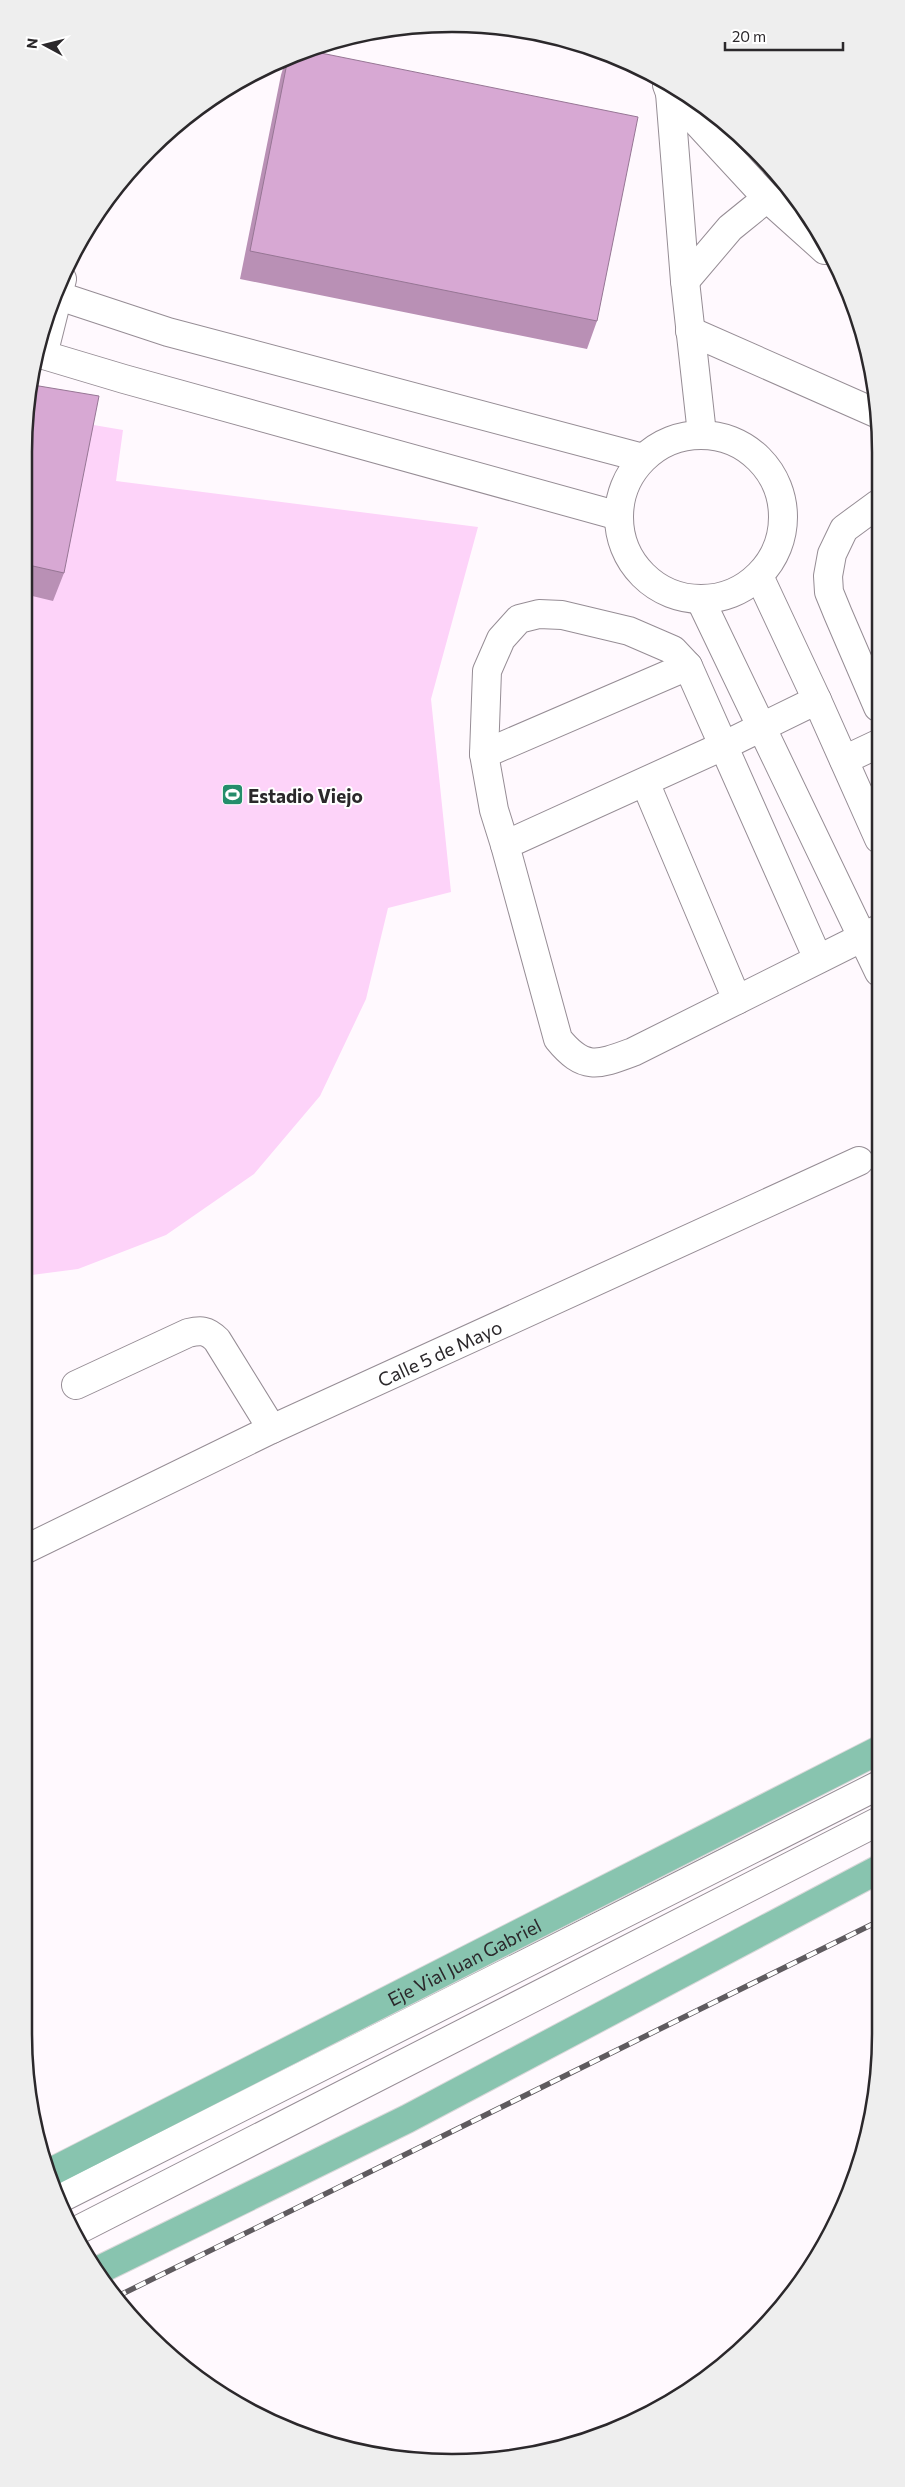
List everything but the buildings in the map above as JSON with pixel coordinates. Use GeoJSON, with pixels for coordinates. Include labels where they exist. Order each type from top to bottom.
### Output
{"type":"FeatureCollection","features":[{"type":"Feature","properties":{"kind":"main road","name":"Eje Vial Juan Gabriel"},"geometry":{"type":"LineString","coordinates":[[55,2170],[872,1754]]}},
{"type":"Feature","properties":{"kind":"main road"},"geometry":{"type":"LineString","coordinates":[[103,2268],[407,2119],[872,1873]]}},
{"type":"Feature","properties":{"kind":"street"},"geometry":{"type":"LineString","coordinates":[[669,93],[685,281],[702,434]]}},
{"type":"Feature","properties":{"kind":"street"},"geometry":{"type":"LineString","coordinates":[[677,98],[767,198],[806,229]]}},
{"type":"Feature","properties":{"kind":"street"},"geometry":{"type":"LineString","coordinates":[[685,281],[730,228],[767,198]]}},
{"type":"Feature","properties":{"kind":"street"},"geometry":{"type":"LineString","coordinates":[[64,292],[168,332],[643,458]]}},
{"type":"Feature","properties":{"kind":"street"},"geometry":{"type":"LineString","coordinates":[[690,330],[870,411]]}},
{"type":"Feature","properties":{"kind":"street"},"geometry":{"type":"LineString","coordinates":[[44,355],[619,516]]}},
{"type":"Feature","properties":{"kind":"street"},"geometry":{"type":"LineString","coordinates":[[702,434],[723,437],[743,445],[759,458],[775,482],[780,496],[783,517],[780,539],[772,558],[759,576],[741,589],[728,594],[700,599],[679,596],[659,588],[642,575],[630,558],[624,544],[619,516],[622,495],[630,475],[643,458],[660,445],[680,436],[702,434]]}},
{"type":"Feature","properties":{"kind":"street"},"geometry":{"type":"LineString","coordinates":[[872,508],[844,529],[832,554],[828,576],[829,592],[872,693]]}},
{"type":"Feature","properties":{"kind":"street"},"geometry":{"type":"LineString","coordinates":[[759,576],[817,700],[872,825]]}},
{"type":"Feature","properties":{"kind":"street"},"geometry":{"type":"LineString","coordinates":[[700,599],[761,726],[870,933],[633,1052],[600,1064],[583,1062],[570,1053],[558,1039],[494,810],[484,754],[487,671],[501,640],[519,619],[539,614],[562,615],[629,631],[673,650],[688,666],[818,959]]}},
{"type":"Feature","properties":{"kind":"street"},"geometry":{"type":"LineString","coordinates":[[484,754],[688,666]]}},
{"type":"Feature","properties":{"kind":"street"},"geometry":{"type":"LineString","coordinates":[[505,846],[724,746],[761,726],[817,700]]}},
{"type":"Feature","properties":{"kind":"street"},"geometry":{"type":"LineString","coordinates":[[844,760],[872,747]]}},
{"type":"Feature","properties":{"kind":"street"},"geometry":{"type":"LineString","coordinates":[[645,782],[737,1000]]}},
{"type":"Feature","properties":{"kind":"street","name":"Calle 5 de Mayo"},"geometry":{"type":"LineString","coordinates":[[32,1546],[272,1429],[859,1161]]}},
{"type":"Feature","properties":{"kind":"street"},"geometry":{"type":"LineString","coordinates":[[76,1385],[188,1332],[200,1330],[209,1332],[217,1340],[272,1429]]}},
{"type":"Feature","properties":{"kind":"street"},"geometry":{"type":"LineString","coordinates":[[64,2196],[872,1789]]}},
{"type":"Feature","properties":{"kind":"street"},"geometry":{"type":"LineString","coordinates":[[81,2229],[872,1825]]}},
{"type":"Feature","properties":{"kind":"shaded area","name":"Estadio Viejo"},"geometry":{"type":"Polygon","coordinates":[[[34,415],[123,430],[116,481],[478,527],[431,699],[451,892],[388,908],[366,999],[320,1096],[254,1174],[166,1235],[78,1269],[32,1275],[32,452],[34,415]]]}},
{"type":"Feature","properties":{"kind":"railway"},"geometry":{"type":"LineString","coordinates":[[122,2294],[872,1924]]}},
{"type":"Feature","properties":{"kind":"place","name":"Estadio Viejo"},"geometry":{"type":"Point","coordinates":[232,795]}}]}
